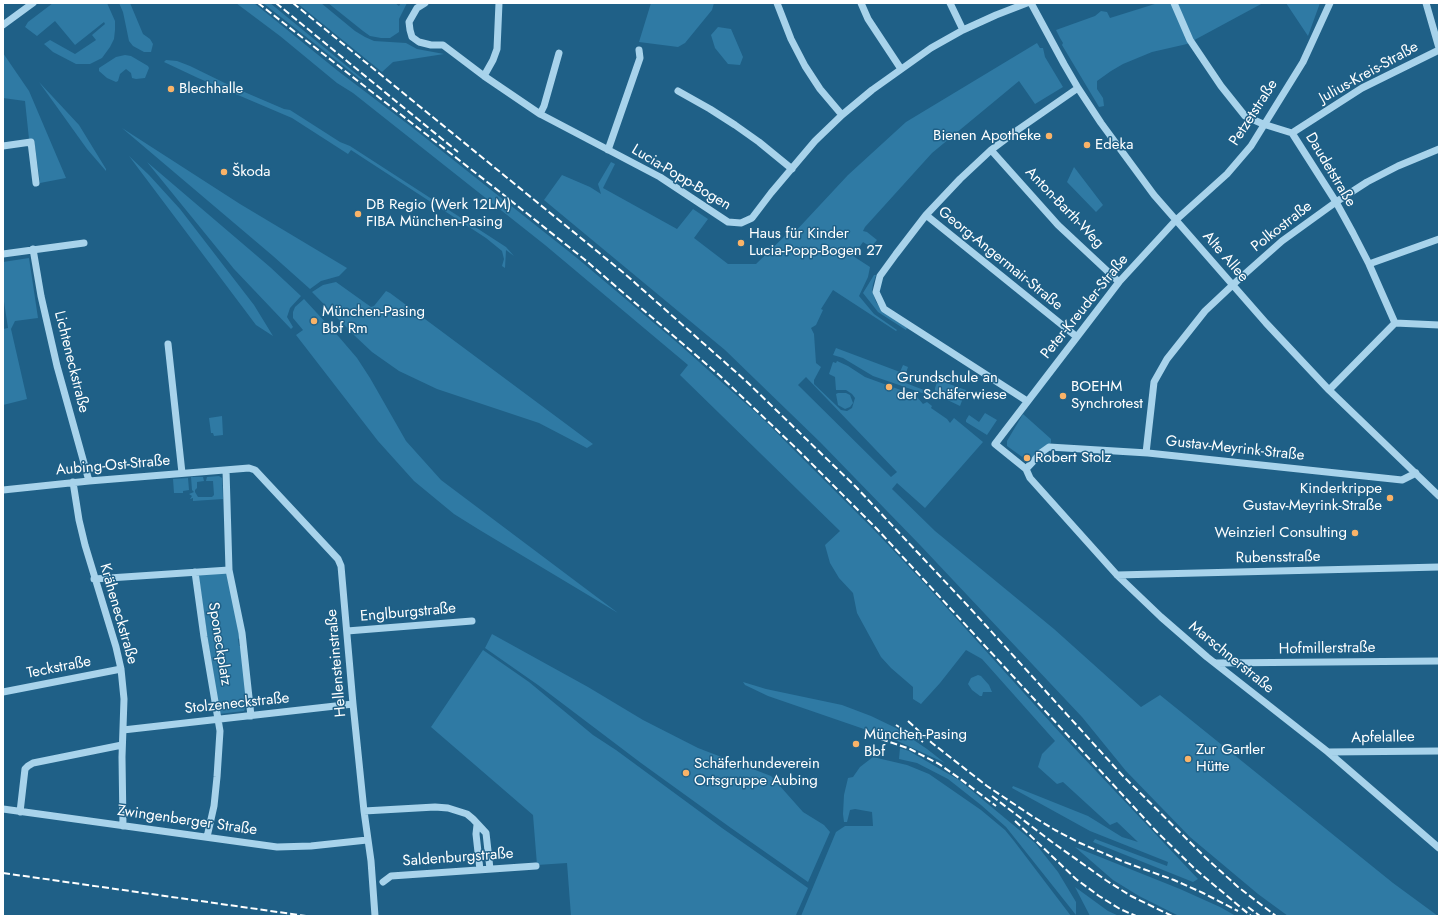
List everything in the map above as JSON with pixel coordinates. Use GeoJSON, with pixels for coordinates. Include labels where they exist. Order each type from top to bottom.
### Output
{"type":"FeatureCollection","features":[{"type":"Feature","properties":{"kind":"street"},"geometry":{"type":"LineString","coordinates":[[3,25],[34,3]]}},
{"type":"Feature","properties":{"kind":"street","name":"Lucia-Popp-Bogen"},"geometry":{"type":"LineString","coordinates":[[425,3],[417,8],[410,22],[412,37],[419,42],[443,45],[484,76],[540,114],[660,177],[728,222],[741,224],[752,218],[816,141],[842,115],[872,90],[931,48],[963,30],[1027,3]]}},
{"type":"Feature","properties":{"kind":"street"},"geometry":{"type":"LineString","coordinates":[[484,76],[497,49],[499,3]]}},
{"type":"Feature","properties":{"kind":"street"},"geometry":{"type":"LineString","coordinates":[[777,3],[791,39],[805,66],[821,91],[842,115]]}},
{"type":"Feature","properties":{"kind":"street"},"geometry":{"type":"LineString","coordinates":[[861,3],[868,18],[901,69]]}},
{"type":"Feature","properties":{"kind":"street"},"geometry":{"type":"LineString","coordinates":[[950,3],[963,30]]}},
{"type":"Feature","properties":{"kind":"street","name":"Alte Allee"},"geometry":{"type":"LineString","coordinates":[[1031,3],[1078,88],[1141,178],[1266,323],[1329,390],[1416,472],[1439,496]]}},
{"type":"Feature","properties":{"kind":"street","name":"Daudetstraße"},"geometry":{"type":"LineString","coordinates":[[1174,3],[1190,40],[1221,86],[1244,116],[1292,133],[1336,202],[1369,264],[1395,323]]}},
{"type":"Feature","properties":{"kind":"street","name":"Petzetstraße"},"geometry":{"type":"LineString","coordinates":[[1176,220],[1227,174],[1250,146],[1303,62],[1330,3]]}},
{"type":"Feature","properties":{"kind":"street"},"geometry":{"type":"LineString","coordinates":[[1426,3],[1439,49]]}},
{"type":"Feature","properties":{"kind":"street","name":"Julius-Kreis-Straße"},"geometry":{"type":"LineString","coordinates":[[1292,133],[1362,88],[1439,49]]}},
{"type":"Feature","properties":{"kind":"street"},"geometry":{"type":"LineString","coordinates":[[608,150],[640,58],[639,50]]}},
{"type":"Feature","properties":{"kind":"street"},"geometry":{"type":"LineString","coordinates":[[540,114],[544,106],[559,53]]}},
{"type":"Feature","properties":{"kind":"street"},"geometry":{"type":"LineString","coordinates":[[1027,401],[884,309],[876,292],[880,276],[926,215],[960,179],[991,150],[1023,125],[1078,88]]}},
{"type":"Feature","properties":{"kind":"street"},"geometry":{"type":"LineString","coordinates":[[678,91],[710,109],[734,125],[792,169]]}},
{"type":"Feature","properties":{"kind":"street"},"geometry":{"type":"LineString","coordinates":[[3,146],[31,142],[36,183]]}},
{"type":"Feature","properties":{"kind":"street","name":"Polkostraße"},"geometry":{"type":"LineString","coordinates":[[1146,453],[1154,382],[1167,359],[1205,311],[1282,241],[1336,202],[1367,182],[1398,166],[1439,149]]}},
{"type":"Feature","properties":{"kind":"street","name":"Anton-Barth-Weg"},"geometry":{"type":"LineString","coordinates":[[991,150],[1058,225],[1119,282]]}},
{"type":"Feature","properties":{"kind":"street","name":"Georg-Angermair-Straße"},"geometry":{"type":"LineString","coordinates":[[926,215],[1077,337]]}},
{"type":"Feature","properties":{"kind":"street","name":"Peter-Kreuder-Straße"},"geometry":{"type":"LineString","coordinates":[[1026,469],[995,444],[1119,282],[1176,220]]}},
{"type":"Feature","properties":{"kind":"street"},"geometry":{"type":"LineString","coordinates":[[1369,264],[1439,239]]}},
{"type":"Feature","properties":{"kind":"street"},"geometry":{"type":"LineString","coordinates":[[3,254],[84,243]]}},
{"type":"Feature","properties":{"kind":"street","name":"Lichteneckstraße"},"geometry":{"type":"LineString","coordinates":[[33,249],[41,296],[89,481]]}},
{"type":"Feature","properties":{"kind":"street"},"geometry":{"type":"LineString","coordinates":[[1329,390],[1395,323],[1439,325]]}},
{"type":"Feature","properties":{"kind":"street"},"geometry":{"type":"LineString","coordinates":[[168,344],[182,473]]}},
{"type":"Feature","properties":{"kind":"street","name":"Gustav-Meyrink-Straße"},"geometry":{"type":"LineString","coordinates":[[1026,469],[1042,452],[1049,447],[1146,453],[1402,480],[1416,472]]}},
{"type":"Feature","properties":{"kind":"street","name":"Hellensteinstraße"},"geometry":{"type":"LineString","coordinates":[[226,470],[249,468],[255,470],[338,559],[341,566],[353,704],[367,840],[371,861],[375,916]]}},
{"type":"Feature","properties":{"kind":"street","name":"Marschnerstraße"},"geometry":{"type":"LineString","coordinates":[[1026,469],[1030,478],[1117,574],[1161,617],[1328,752],[1438,847]]}},
{"type":"Feature","properties":{"kind":"street","name":"Aubing-Ost-Straße"},"geometry":{"type":"LineString","coordinates":[[3,490],[73,482],[226,470]]}},
{"type":"Feature","properties":{"kind":"street","name":"Sponeckplatz"},"geometry":{"type":"LineString","coordinates":[[226,470],[229,570],[242,632],[251,716]]}},
{"type":"Feature","properties":{"kind":"street","name":"Kräheneckstraße"},"geometry":{"type":"LineString","coordinates":[[73,482],[79,520],[94,579],[116,647],[121,668],[124,699],[122,745],[123,826]]}},
{"type":"Feature","properties":{"kind":"street","name":"Rubensstraße"},"geometry":{"type":"LineString","coordinates":[[1117,574],[1439,567]]}},
{"type":"Feature","properties":{"kind":"street"},"geometry":{"type":"LineString","coordinates":[[94,579],[229,570]]}},
{"type":"Feature","properties":{"kind":"street","name":"Sponeckplatz"},"geometry":{"type":"LineString","coordinates":[[195,572],[204,637],[220,731],[214,806],[207,837]]}},
{"type":"Feature","properties":{"kind":"street","name":"Englburgstraße"},"geometry":{"type":"LineString","coordinates":[[347,631],[472,621]]}},
{"type":"Feature","properties":{"kind":"street","name":"Hofmillerstraße"},"geometry":{"type":"LineString","coordinates":[[1216,663],[1439,660]]}},
{"type":"Feature","properties":{"kind":"street","name":"Teckstraße"},"geometry":{"type":"LineString","coordinates":[[3,692],[121,668]]}},
{"type":"Feature","properties":{"kind":"street","name":"Stolzeneckstraße"},"geometry":{"type":"LineString","coordinates":[[123,730],[353,704]]}},
{"type":"Feature","properties":{"kind":"street"},"geometry":{"type":"LineString","coordinates":[[20,812],[25,769],[28,766],[33,763],[122,745]]}},
{"type":"Feature","properties":{"kind":"street","name":"Apfelallee"},"geometry":{"type":"LineString","coordinates":[[1328,752],[1439,750]]}},
{"type":"Feature","properties":{"kind":"street"},"geometry":{"type":"LineString","coordinates":[[364,811],[420,807],[448,808],[467,814],[486,833],[490,869]]}},
{"type":"Feature","properties":{"kind":"street","name":"Zwingenberger Straße"},"geometry":{"type":"LineString","coordinates":[[3,809],[276,847],[294,847],[367,840]]}},
{"type":"Feature","properties":{"kind":"street"},"geometry":{"type":"LineString","coordinates":[[477,825],[476,834],[480,870]]}},
{"type":"Feature","properties":{"kind":"street","name":"Saldenburgstraße"},"geometry":{"type":"LineString","coordinates":[[382,882],[391,876],[536,866]]}},
{"type":"Feature","properties":{"kind":"shaded area"},"geometry":{"type":"Polygon","coordinates":[[[53,3],[107,3],[115,21],[115,30],[114,39],[102,58],[90,64],[76,64],[53,52],[44,44],[50,40],[75,54],[96,40],[92,35],[105,24],[104,22],[75,45],[55,21],[37,36],[25,27],[28,22],[53,3]]]}},
{"type":"Feature","properties":{"kind":"shaded area"},"geometry":{"type":"Polygon","coordinates":[[[119,3],[130,3],[143,34],[150,39],[153,44],[151,52],[144,52],[133,46],[129,41],[123,12],[119,3]]]}},
{"type":"Feature","properties":{"kind":"shaded area"},"geometry":{"type":"Polygon","coordinates":[[[236,3],[254,3],[338,71],[413,128],[577,258],[680,345],[762,418],[874,530],[1062,735],[1198,879],[1193,882],[1093,842],[1095,839],[1167,866],[1168,862],[1090,831],[1012,788],[1013,786],[1088,816],[1122,837],[1138,842],[1117,822],[1110,825],[1063,782],[1057,784],[1038,767],[1042,754],[1055,741],[982,659],[966,650],[921,704],[913,699],[913,687],[881,657],[857,613],[853,593],[839,578],[830,563],[825,545],[840,531],[680,375],[688,365],[545,245],[353,93],[337,83],[280,36],[236,3]]]}},
{"type":"Feature","properties":{"kind":"shaded area"},"geometry":{"type":"Polygon","coordinates":[[[263,3],[270,3],[364,80],[360,79],[263,3]]]}},
{"type":"Feature","properties":{"kind":"shaded area"},"geometry":{"type":"Polygon","coordinates":[[[297,3],[321,3],[355,31],[374,41],[406,43],[417,49],[444,54],[393,62],[382,72],[297,3]]]}},
{"type":"Feature","properties":{"kind":"shaded area"},"geometry":{"type":"Polygon","coordinates":[[[328,3],[395,3],[399,6],[401,3],[407,3],[399,19],[399,32],[390,38],[381,38],[370,36],[328,3]]]}},
{"type":"Feature","properties":{"kind":"shaded area"},"geometry":{"type":"Polygon","coordinates":[[[651,3],[714,3],[712,10],[685,43],[678,47],[639,42],[651,3]]]}},
{"type":"Feature","properties":{"kind":"shaded area"},"geometry":{"type":"Polygon","coordinates":[[[1158,3],[1263,3],[1187,44],[1152,52],[1123,64],[1111,71],[1097,81],[1097,89],[1103,98],[1104,106],[1099,107],[1062,45],[1063,43],[1056,30],[1095,16],[1101,11],[1107,12],[1110,18],[1158,3]]]}},
{"type":"Feature","properties":{"kind":"shaded area"},"geometry":{"type":"Polygon","coordinates":[[[1286,3],[1320,3],[1308,36],[1286,3]]]}},
{"type":"Feature","properties":{"kind":"shaded area"},"geometry":{"type":"Polygon","coordinates":[[[718,27],[731,29],[743,57],[740,65],[728,64],[715,48],[711,35],[718,27]]]}},
{"type":"Feature","properties":{"kind":"shaded area"},"geometry":{"type":"Polygon","coordinates":[[[1037,43],[1040,48],[1043,48],[1045,57],[1063,87],[1035,104],[1019,81],[932,153],[865,227],[863,231],[867,232],[877,240],[871,247],[863,242],[853,256],[870,267],[868,277],[859,296],[874,314],[897,330],[896,331],[833,290],[821,309],[823,310],[816,325],[811,328],[814,334],[816,363],[821,367],[814,380],[814,384],[841,410],[847,411],[852,408],[855,398],[846,390],[836,390],[835,377],[829,374],[833,362],[836,363],[837,361],[865,377],[917,396],[923,404],[927,402],[932,406],[931,408],[947,419],[950,423],[954,418],[983,442],[925,508],[897,483],[892,489],[935,531],[1054,629],[1141,707],[1160,695],[1393,883],[1438,916],[1288,916],[1258,894],[1190,837],[1126,771],[1082,717],[920,545],[820,442],[725,350],[544,200],[562,175],[590,187],[601,194],[598,184],[611,162],[615,164],[603,188],[677,229],[693,209],[708,219],[694,238],[728,264],[756,264],[790,231],[793,234],[848,175],[906,122],[1037,43]],[[806,377],[798,385],[891,477],[897,472],[806,377]]]}},
{"type":"Feature","properties":{"kind":"shaded area"},"geometry":{"type":"Polygon","coordinates":[[[3,53],[29,91],[66,178],[40,183],[34,139],[29,139],[25,101],[3,98],[3,53]]]}},
{"type":"Feature","properties":{"kind":"shaded area"},"geometry":{"type":"Polygon","coordinates":[[[125,55],[131,56],[148,66],[149,68],[145,78],[132,78],[131,73],[126,69],[120,74],[118,81],[116,82],[107,78],[99,71],[99,68],[116,57],[125,55]]]}},
{"type":"Feature","properties":{"kind":"shaded area"},"geometry":{"type":"Polygon","coordinates":[[[166,60],[177,61],[190,66],[235,88],[284,109],[290,110],[340,142],[350,146],[506,247],[514,256],[506,250],[505,268],[502,266],[504,259],[502,251],[486,238],[351,150],[348,154],[292,118],[198,78],[164,62],[166,60]]]}},
{"type":"Feature","properties":{"kind":"shaded area"},"geometry":{"type":"Polygon","coordinates":[[[39,82],[79,125],[106,171],[87,149],[39,82]]]}},
{"type":"Feature","properties":{"kind":"shaded area"},"geometry":{"type":"Polygon","coordinates":[[[122,128],[240,204],[347,268],[339,276],[321,281],[310,289],[122,128]]]}},
{"type":"Feature","properties":{"kind":"shaded area"},"geometry":{"type":"Polygon","coordinates":[[[129,156],[149,175],[180,209],[254,305],[273,336],[256,325],[129,156]]]}},
{"type":"Feature","properties":{"kind":"shaded area"},"geometry":{"type":"Polygon","coordinates":[[[147,162],[270,267],[301,296],[290,308],[287,317],[293,327],[291,329],[234,269],[147,162]]]}},
{"type":"Feature","properties":{"kind":"shaded area"},"geometry":{"type":"Polygon","coordinates":[[[1074,167],[1103,205],[1096,212],[1067,182],[1074,167]]]}},
{"type":"Feature","properties":{"kind":"shaded area"},"geometry":{"type":"Polygon","coordinates":[[[29,258],[38,318],[15,321],[11,329],[27,399],[3,405],[3,329],[8,328],[3,295],[3,262],[29,258]]]}},
{"type":"Feature","properties":{"kind":"shaded area"},"geometry":{"type":"Polygon","coordinates":[[[874,275],[876,275],[872,291],[876,302],[881,309],[907,328],[906,330],[878,312],[863,293],[874,275]]]}},
{"type":"Feature","properties":{"kind":"shaded area"},"geometry":{"type":"Polygon","coordinates":[[[336,282],[371,307],[374,306],[386,291],[390,293],[593,444],[587,448],[539,423],[437,389],[399,371],[372,352],[312,292],[323,285],[336,282]]]}},
{"type":"Feature","properties":{"kind":"shaded area"},"geometry":{"type":"Polygon","coordinates":[[[304,299],[357,358],[406,441],[441,480],[618,613],[454,514],[414,481],[378,441],[296,335],[303,330],[293,318],[293,312],[295,307],[304,299]]]}},
{"type":"Feature","properties":{"kind":"shaded area"},"geometry":{"type":"Polygon","coordinates":[[[836,348],[900,372],[903,365],[908,367],[903,382],[929,392],[928,395],[873,376],[843,358],[833,355],[836,348]]]}},
{"type":"Feature","properties":{"kind":"shaded area"},"geometry":{"type":"Polygon","coordinates":[[[938,380],[966,390],[960,406],[935,394],[935,388],[938,380]]]}},
{"type":"Feature","properties":{"kind":"shaded area"},"geometry":{"type":"Polygon","coordinates":[[[846,393],[850,395],[853,403],[850,407],[845,409],[838,405],[836,394],[846,393]]]}},
{"type":"Feature","properties":{"kind":"shaded area"},"geometry":{"type":"Polygon","coordinates":[[[985,413],[997,420],[987,435],[966,422],[969,415],[979,422],[985,413]]]}},
{"type":"Feature","properties":{"kind":"shaded area"},"geometry":{"type":"Polygon","coordinates":[[[1023,414],[1051,439],[1051,443],[1031,458],[1025,459],[1007,446],[1007,441],[1023,414]]]}},
{"type":"Feature","properties":{"kind":"shaded area"},"geometry":{"type":"Polygon","coordinates":[[[222,416],[223,435],[214,436],[213,433],[211,433],[209,418],[222,416]]]}},
{"type":"Feature","properties":{"kind":"shaded area"},"geometry":{"type":"Polygon","coordinates":[[[219,476],[222,478],[223,499],[193,501],[193,498],[190,499],[192,496],[189,494],[194,492],[192,490],[191,477],[203,477],[204,481],[197,482],[197,488],[195,490],[198,497],[212,497],[214,495],[213,481],[206,481],[207,477],[219,476]]]}},
{"type":"Feature","properties":{"kind":"shaded area"},"geometry":{"type":"Polygon","coordinates":[[[188,478],[189,490],[183,491],[183,493],[174,493],[173,479],[188,478]]]}},
{"type":"Feature","properties":{"kind":"shaded area"},"geometry":{"type":"Polygon","coordinates":[[[228,572],[240,638],[238,639],[239,646],[241,646],[247,704],[244,711],[219,714],[198,573],[228,572]]]}},
{"type":"Feature","properties":{"kind":"shaded area"},"geometry":{"type":"Polygon","coordinates":[[[492,634],[588,687],[643,720],[698,748],[771,776],[803,812],[824,825],[830,832],[808,882],[641,763],[538,685],[485,648],[492,634]]]}},
{"type":"Feature","properties":{"kind":"shaded area"},"geometry":{"type":"Polygon","coordinates":[[[483,650],[529,682],[593,735],[808,888],[796,915],[571,916],[567,863],[537,865],[533,815],[431,727],[483,650]]]}},
{"type":"Feature","properties":{"kind":"shaded area"},"geometry":{"type":"Polygon","coordinates":[[[978,675],[981,676],[989,685],[992,692],[983,692],[982,696],[980,696],[972,690],[968,684],[971,678],[978,675]]]}},
{"type":"Feature","properties":{"kind":"shaded area"},"geometry":{"type":"Polygon","coordinates":[[[743,682],[766,689],[842,705],[871,716],[896,728],[945,763],[893,739],[768,696],[745,685],[743,682]]]}},
{"type":"Feature","properties":{"kind":"shaded area"},"geometry":{"type":"Polygon","coordinates":[[[900,748],[909,751],[959,780],[1035,843],[1058,872],[1076,902],[1076,915],[1006,827],[948,779],[917,763],[899,759],[900,748]]]}},
{"type":"Feature","properties":{"kind":"shaded area"},"geometry":{"type":"Polygon","coordinates":[[[873,757],[907,765],[929,774],[981,810],[1005,830],[1071,916],[801,916],[836,832],[845,826],[873,826],[872,812],[855,809],[850,810],[847,822],[844,822],[843,814],[844,795],[848,778],[853,777],[860,767],[873,757]]]}},
{"type":"Feature","properties":{"kind":"shaded area"},"geometry":{"type":"Polygon","coordinates":[[[1075,847],[1180,889],[1236,916],[1179,916],[1139,896],[1113,880],[1075,847]]]}},
{"type":"Feature","properties":{"kind":"shaded area"},"geometry":{"type":"Polygon","coordinates":[[[1075,887],[1108,911],[1119,916],[1090,916],[1075,887]]]}},
{"type":"Feature","properties":{"kind":"railway"},"geometry":{"type":"LineString","coordinates":[[258,3],[584,259],[719,375],[797,449],[877,529],[1156,831],[1195,869],[1251,916]]}},
{"type":"Feature","properties":{"kind":"railway"},"geometry":{"type":"LineString","coordinates":[[276,3],[458,152]]}},
{"type":"Feature","properties":{"kind":"railway"},"geometry":{"type":"LineString","coordinates":[[293,3],[625,274],[746,381],[856,487],[969,607],[1122,775],[1205,857],[1238,887],[1276,916]]}},
{"type":"Feature","properties":{"kind":"railway"},"geometry":{"type":"LineString","coordinates":[[908,721],[932,743],[987,786],[1055,830],[1080,843],[1124,862],[1174,880],[1238,911]]}},
{"type":"Feature","properties":{"kind":"railway"},"geometry":{"type":"LineString","coordinates":[[896,725],[923,742]]}},
{"type":"Feature","properties":{"kind":"railway"},"geometry":{"type":"LineString","coordinates":[[881,739],[910,749],[939,764],[996,806]]}},
{"type":"Feature","properties":{"kind":"railway"},"geometry":{"type":"LineString","coordinates":[[992,796],[1052,842],[1107,881],[1131,896],[1172,916]]}},
{"type":"Feature","properties":{"kind":"railway"},"geometry":{"type":"LineString","coordinates":[[1015,821],[1076,879],[1120,909],[1136,916]]}},
{"type":"Feature","properties":{"kind":"railway"},"geometry":{"type":"LineString","coordinates":[[3,873],[306,916]]}},
{"type":"Feature","properties":{"kind":"railway"},"geometry":{"type":"LineString","coordinates":[[1248,907],[1260,916]]}},
{"type":"Feature","properties":{"kind":"place","name":"Blechhalle"},"geometry":{"type":"Point","coordinates":[171,89]}},
{"type":"Feature","properties":{"kind":"place","name":"Bienen Apotheke"},"geometry":{"type":"Point","coordinates":[1049,136]}},
{"type":"Feature","properties":{"kind":"place","name":"Edeka"},"geometry":{"type":"Point","coordinates":[1087,145]}},
{"type":"Feature","properties":{"kind":"place","name":"Škoda"},"geometry":{"type":"Point","coordinates":[224,172]}},
{"type":"Feature","properties":{"kind":"place","name":"DB Regio (Werk 12LM) FIBA München-Pasing"},"geometry":{"type":"Point","coordinates":[358,214]}},
{"type":"Feature","properties":{"kind":"place","name":"Haus für Kinder Lucia-Popp-Bogen 27"},"geometry":{"type":"Point","coordinates":[741,243]}},
{"type":"Feature","properties":{"kind":"place","name":"München-Pasing Bbf Rm"},"geometry":{"type":"Point","coordinates":[314,321]}},
{"type":"Feature","properties":{"kind":"place","name":"Grundschule an der Schäferwiese"},"geometry":{"type":"Point","coordinates":[889,387]}},
{"type":"Feature","properties":{"kind":"place","name":"BOEHM Synchrotest"},"geometry":{"type":"Point","coordinates":[1063,396]}},
{"type":"Feature","properties":{"kind":"place","name":"Robert Stolz"},"geometry":{"type":"Point","coordinates":[1027,458]}},
{"type":"Feature","properties":{"kind":"place","name":"Kinderkrippe Gustav-Meyrink-Straße"},"geometry":{"type":"Point","coordinates":[1390,498]}},
{"type":"Feature","properties":{"kind":"place","name":"Weinzierl Consulting"},"geometry":{"type":"Point","coordinates":[1355,533]}},
{"type":"Feature","properties":{"kind":"place","name":"München-Pasing Bbf"},"geometry":{"type":"Point","coordinates":[856,744]}},
{"type":"Feature","properties":{"kind":"place","name":"Zur Gartler Hütte"},"geometry":{"type":"Point","coordinates":[1188,759]}},
{"type":"Feature","properties":{"kind":"place","name":"Schäferhundeverein Ortsgruppe Aubing"},"geometry":{"type":"Point","coordinates":[686,773]}}]}
